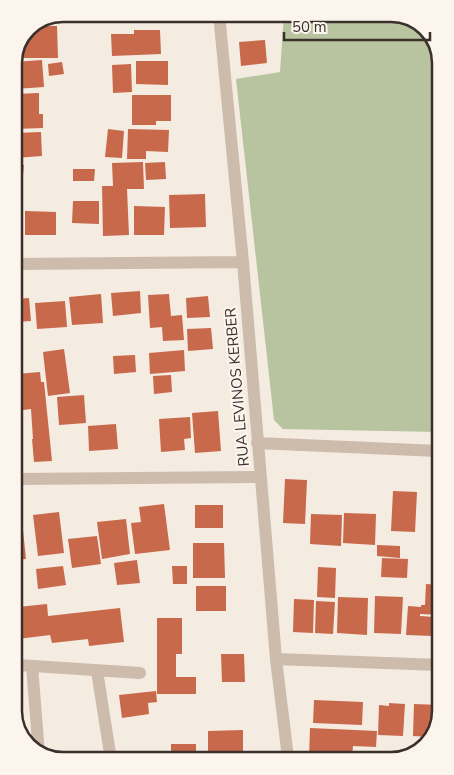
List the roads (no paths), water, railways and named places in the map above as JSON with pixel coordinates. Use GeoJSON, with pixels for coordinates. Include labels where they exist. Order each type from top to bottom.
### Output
{"type":"FeatureCollection","features":[{"type":"Feature","properties":{"kind":"street","name":"RUA LEVINOS KERBER"},"geometry":{"type":"LineString","coordinates":[[221,22],[276,659],[287,752]]}},
{"type":"Feature","properties":{"kind":"street"},"geometry":{"type":"LineString","coordinates":[[23,264],[243,262]]}},
{"type":"Feature","properties":{"kind":"street"},"geometry":{"type":"LineString","coordinates":[[258,443],[432,451]]}},
{"type":"Feature","properties":{"kind":"street"},"geometry":{"type":"LineString","coordinates":[[22,479],[260,477]]}},
{"type":"Feature","properties":{"kind":"street"},"geometry":{"type":"LineString","coordinates":[[276,659],[432,665]]}},
{"type":"Feature","properties":{"kind":"street"},"geometry":{"type":"LineString","coordinates":[[22,666],[140,673]]}},
{"type":"Feature","properties":{"kind":"street"},"geometry":{"type":"LineString","coordinates":[[32,666],[37,743]]}},
{"type":"Feature","properties":{"kind":"street"},"geometry":{"type":"LineString","coordinates":[[97,671],[110,752]]}}]}
